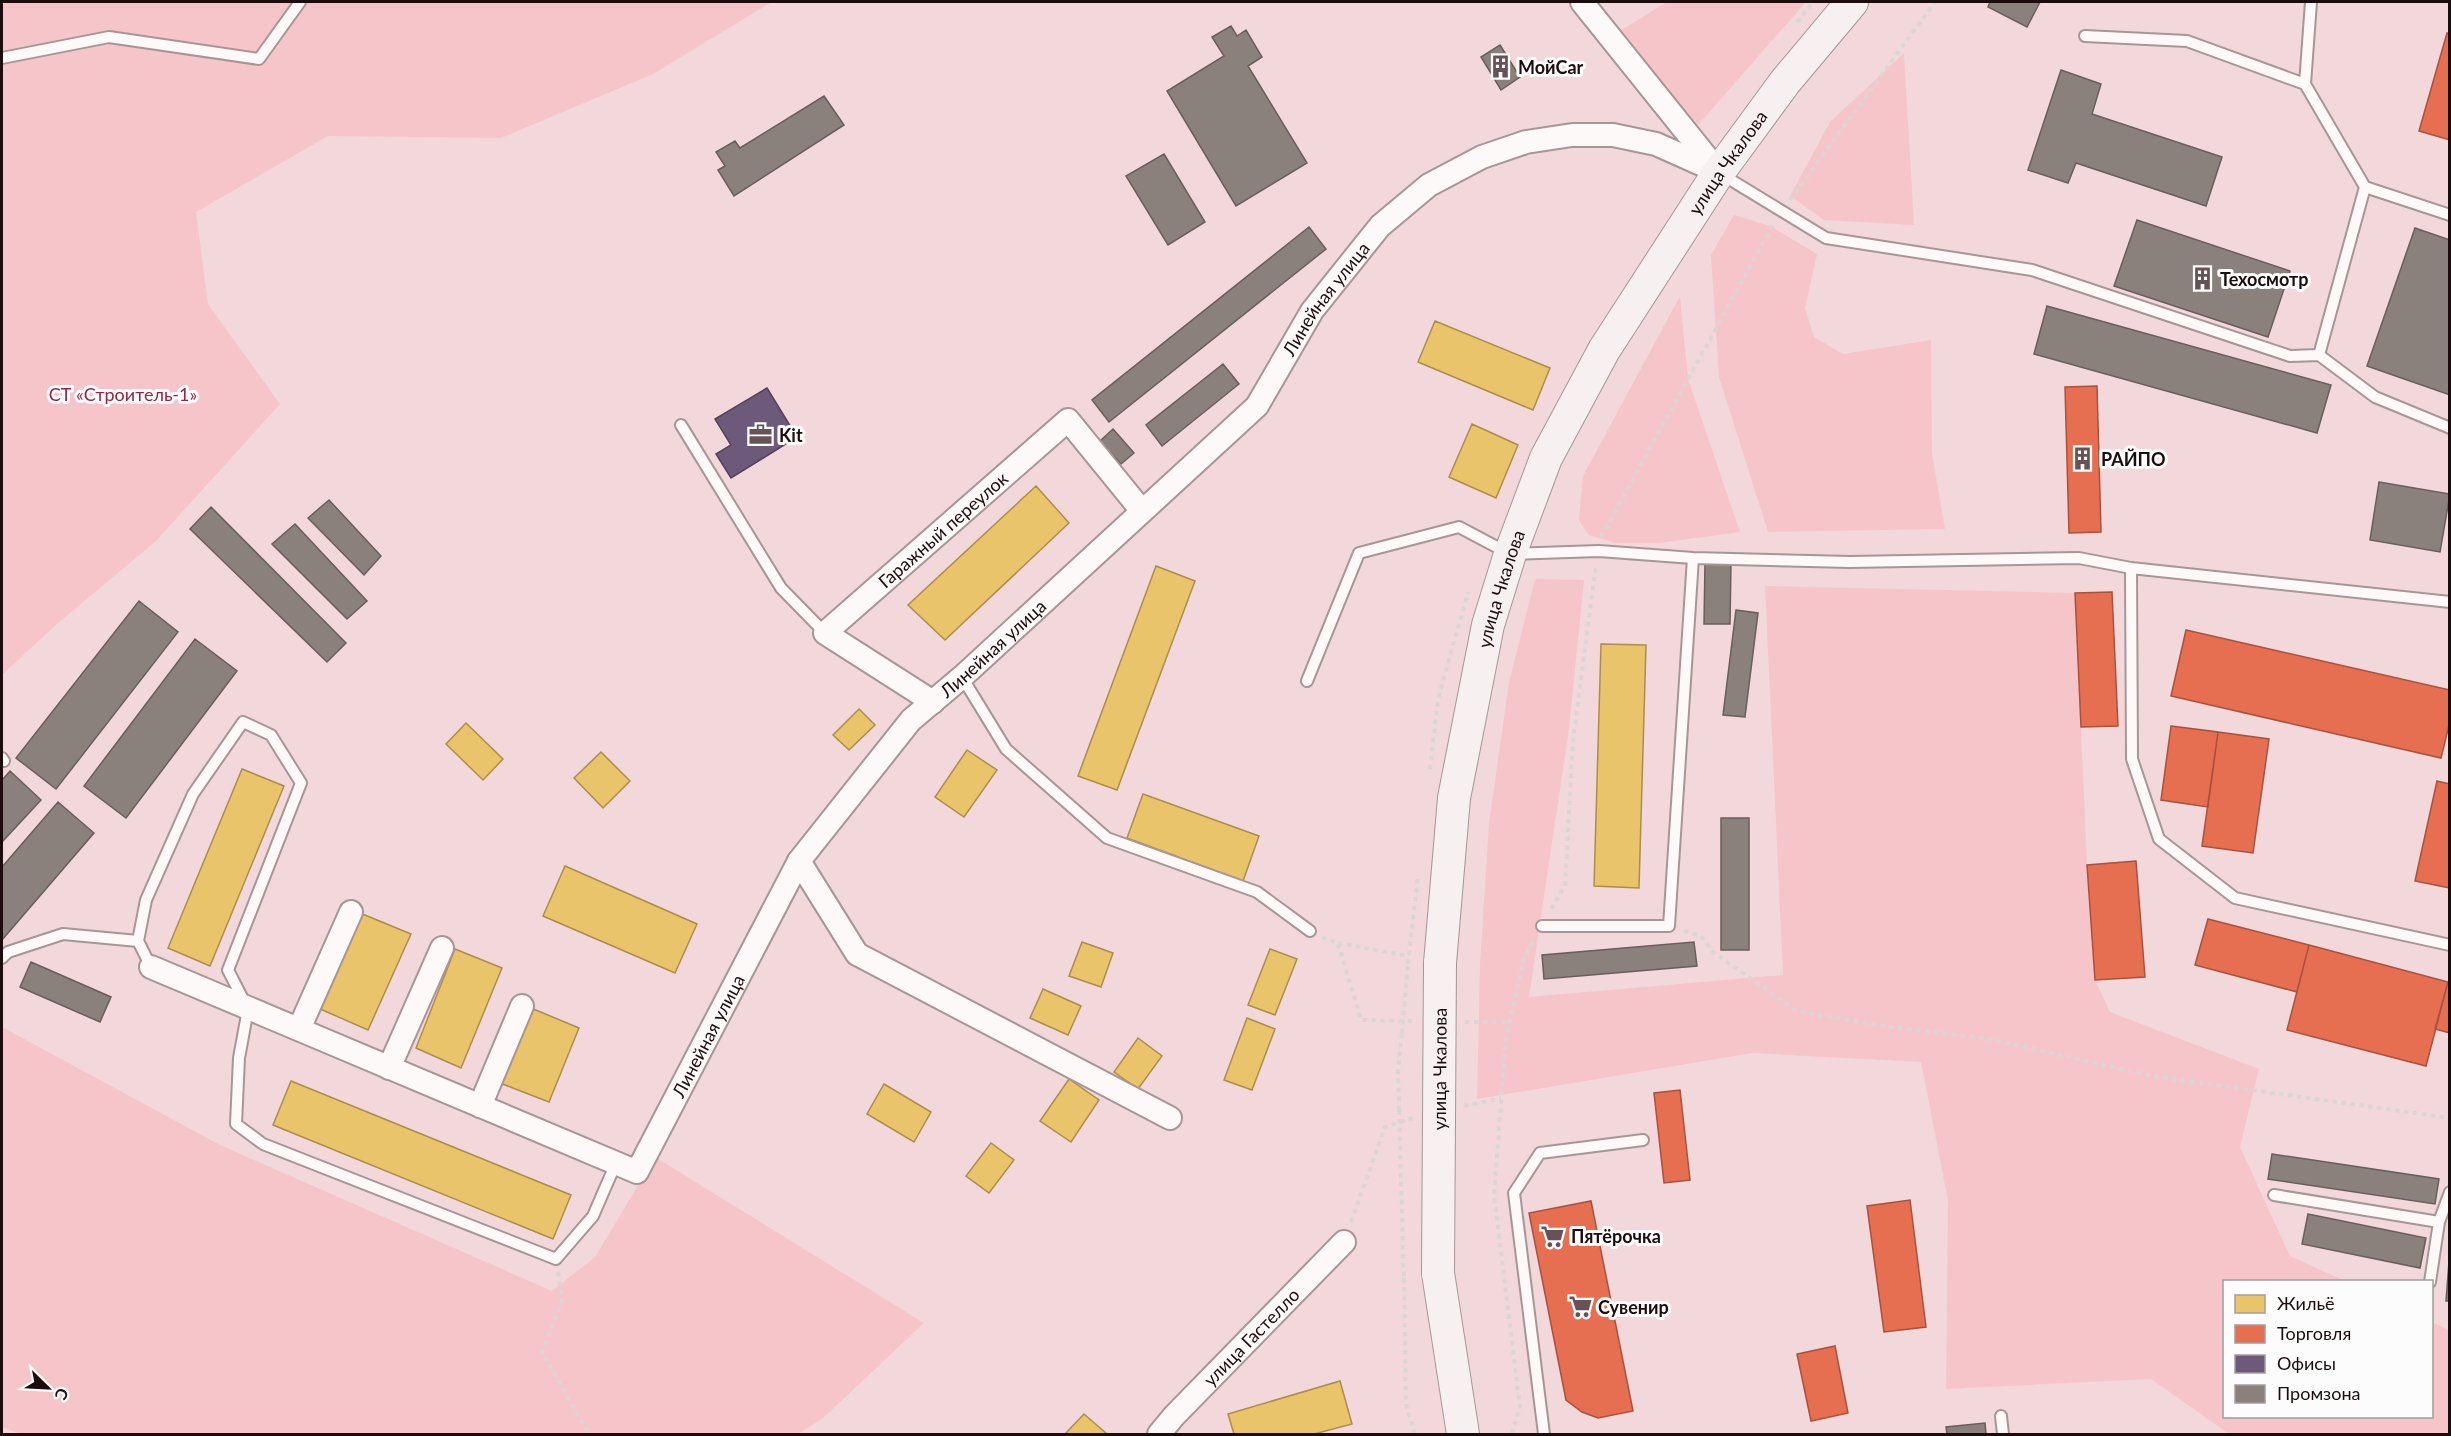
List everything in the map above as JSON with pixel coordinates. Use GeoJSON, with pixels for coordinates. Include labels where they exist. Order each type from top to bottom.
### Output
{"type":"FeatureCollection","features":[{"type":"Feature","properties":{"kind":"main road","name":"улица Чкалова"},"geometry":{"type":"LineString","coordinates":[[1463,1434],[1438,1273],[1440,963],[1454,798],[1488,626],[1510,554],[1546,458],[1599,360],[1719,172],[1785,82],[1852,2]]}},
{"type":"Feature","properties":{"kind":"street"},"geometry":{"type":"LineString","coordinates":[[1582,2],[1719,172]]}},
{"type":"Feature","properties":{"kind":"street","name":"Линейная улица"},"geometry":{"type":"LineString","coordinates":[[151,967],[637,1172],[799,861],[912,720],[962,677],[1257,406],[1312,311],[1380,226],[1429,185],[1482,157],[1526,142],[1572,135],[1613,135],[1656,144],[1719,172]]}},
{"type":"Feature","properties":{"kind":"street","name":"Гаражный переулок"},"geometry":{"type":"LineString","coordinates":[[825,633],[1068,420],[1142,512]]}},
{"type":"Feature","properties":{"kind":"street"},"geometry":{"type":"LineString","coordinates":[[825,633],[933,702]]}},
{"type":"Feature","properties":{"kind":"street"},"geometry":{"type":"LineString","coordinates":[[799,861],[857,954],[1170,1118]]}},
{"type":"Feature","properties":{"kind":"street"},"geometry":{"type":"LineString","coordinates":[[300,1029],[351,912]]}},
{"type":"Feature","properties":{"kind":"street"},"geometry":{"type":"LineString","coordinates":[[389,1068],[442,948]]}},
{"type":"Feature","properties":{"kind":"street"},"geometry":{"type":"LineString","coordinates":[[480,1106],[522,1006]]}},
{"type":"Feature","properties":{"kind":"street","name":"улица Гастелло"},"geometry":{"type":"LineString","coordinates":[[1159,1434],[1344,1242]]}},
{"type":"Feature","properties":{"kind":"lane"},"geometry":{"type":"LineString","coordinates":[[2,58],[109,37],[259,59],[300,2]]}},
{"type":"Feature","properties":{"kind":"lane"},"geometry":{"type":"LineString","coordinates":[[2312,2],[2305,84],[2365,187],[2450,215]]}},
{"type":"Feature","properties":{"kind":"lane"},"geometry":{"type":"LineString","coordinates":[[2085,36],[2187,41],[2305,84]]}},
{"type":"Feature","properties":{"kind":"lane"},"geometry":{"type":"LineString","coordinates":[[1719,172],[1826,238],[2032,270],[2290,356],[2319,355],[2375,397],[2450,428]]}},
{"type":"Feature","properties":{"kind":"lane"},"geometry":{"type":"LineString","coordinates":[[2319,355],[2365,187]]}},
{"type":"Feature","properties":{"kind":"lane"},"geometry":{"type":"LineString","coordinates":[[681,425],[781,588],[825,633]]}},
{"type":"Feature","properties":{"kind":"lane"},"geometry":{"type":"LineString","coordinates":[[1306,681],[1359,553],[1459,527],[1510,554],[1599,551],[1693,558],[1851,562],[2079,558],[2131,568],[2450,602]]}},
{"type":"Feature","properties":{"kind":"lane"},"geometry":{"type":"LineString","coordinates":[[1542,926],[1669,926],[1693,558]]}},
{"type":"Feature","properties":{"kind":"lane"},"geometry":{"type":"LineString","coordinates":[[2131,568],[2132,759],[2159,839],[2235,898],[2450,945]]}},
{"type":"Feature","properties":{"kind":"lane"},"geometry":{"type":"LineString","coordinates":[[962,677],[1006,749],[1107,838],[1257,892],[1310,931]]}},
{"type":"Feature","properties":{"kind":"lane"},"geometry":{"type":"LineString","coordinates":[[151,967],[138,941],[146,900],[194,794],[243,722],[271,735],[301,783],[228,970],[248,1008],[239,1058],[236,1124],[263,1144],[556,1259],[593,1216],[616,1163]]}},
{"type":"Feature","properties":{"kind":"lane"},"geometry":{"type":"LineString","coordinates":[[2,958],[8,952],[63,934],[138,941]]}},
{"type":"Feature","properties":{"kind":"lane"},"geometry":{"type":"LineString","coordinates":[[1544,1434],[1514,1193],[1540,1153],[1643,1140]]}},
{"type":"Feature","properties":{"kind":"lane"},"geometry":{"type":"LineString","coordinates":[[2430,1280],[2439,1222],[2450,1192]]}},
{"type":"Feature","properties":{"kind":"lane"},"geometry":{"type":"LineString","coordinates":[[2274,1195],[2439,1222]]}},
{"type":"Feature","properties":{"kind":"lane"},"geometry":{"type":"LineString","coordinates":[[2001,1416],[2003,1434]]}},
{"type":"Feature","properties":{"kind":"path"},"geometry":{"type":"LineString","coordinates":[[1512,1434],[1520,1407],[1494,1195],[1501,1098],[1509,1022],[1524,958],[1565,886],[1573,740],[1602,532],[1781,212],[1935,2]]}},
{"type":"Feature","properties":{"kind":"path"},"geometry":{"type":"LineString","coordinates":[[1669,926],[1701,936],[1714,953],[1797,1011],[1876,1025],[1990,1039],[2152,1076],[2450,1118]]}},
{"type":"Feature","properties":{"kind":"path"},"geometry":{"type":"LineString","coordinates":[[1310,931],[1338,943],[1409,956]]}},
{"type":"Feature","properties":{"kind":"path"},"geometry":{"type":"LineString","coordinates":[[1338,943],[1361,1020],[1418,1021]]}},
{"type":"Feature","properties":{"kind":"path"},"geometry":{"type":"LineString","coordinates":[[1408,964],[1398,1071],[1406,1405],[1415,1434]]}},
{"type":"Feature","properties":{"kind":"path"},"geometry":{"type":"LineString","coordinates":[[1464,1022],[1509,1022]]}},
{"type":"Feature","properties":{"kind":"path"},"geometry":{"type":"LineString","coordinates":[[1455,1108],[1501,1098]]}},
{"type":"Feature","properties":{"kind":"path"},"geometry":{"type":"LineString","coordinates":[[1344,1242],[1385,1127],[1420,1116]]}},
{"type":"Feature","properties":{"kind":"path"},"geometry":{"type":"LineString","coordinates":[[556,1259],[562,1301],[542,1352],[590,1434]]}},
{"type":"Feature","properties":{"kind":"green space","name":"СТ «Строитель-1»"},"geometry":{"type":"Polygon","coordinates":[[[2,2],[772,2],[653,74],[501,138],[328,136],[196,212],[208,304],[280,404],[156,541],[58,623],[2,675],[2,2]]]}},
{"type":"Feature","properties":{"kind":"green space"},"geometry":{"type":"Polygon","coordinates":[[[1667,2],[1806,2],[1698,125],[1620,31],[1667,2]]]}},
{"type":"Feature","properties":{"kind":"green space"},"geometry":{"type":"Polygon","coordinates":[[[1904,53],[1914,225],[1824,220],[1790,196],[1830,122],[1904,53]]]}},
{"type":"Feature","properties":{"kind":"green space"},"geometry":{"type":"Polygon","coordinates":[[[1734,215],[1770,226],[1817,254],[1805,308],[1814,337],[1843,354],[1931,340],[1932,453],[1945,529],[1768,532],[1719,377],[1711,255],[1734,215]]]}},
{"type":"Feature","properties":{"kind":"green space"},"geometry":{"type":"Polygon","coordinates":[[[1680,296],[1688,379],[1740,532],[1659,543],[1615,543],[1589,535],[1579,521],[1583,476],[1680,296]]]}},
{"type":"Feature","properties":{"kind":"green space"},"geometry":{"type":"Polygon","coordinates":[[[1535,579],[1584,580],[1569,729],[1529,997],[1783,975],[1765,586],[2075,593],[2087,865],[2095,980],[2110,1012],[2259,1069],[2240,1147],[2290,1256],[2343,1280],[2223,1280],[2223,1418],[2433,1418],[2433,1322],[2449,1330],[2449,1434],[2229,1434],[2151,1379],[1946,1389],[1948,1201],[1921,1062],[1752,1053],[1477,1099],[1480,965],[1489,823],[1509,682],[1535,579]]]}},
{"type":"Feature","properties":{"kind":"green space"},"geometry":{"type":"Polygon","coordinates":[[[2,1027],[220,1145],[552,1291],[595,1257],[655,1157],[924,1323],[823,1418],[798,1434],[21,1434],[2,1427],[2,1027]]]}},
{"type":"Feature","properties":{"kind":"building: Жильё"},"geometry":{"type":"Polygon","coordinates":[[[1435,321],[1550,368],[1533,410],[1418,362],[1435,321]]]}},
{"type":"Feature","properties":{"kind":"building: Жильё"},"geometry":{"type":"Polygon","coordinates":[[[1472,424],[1518,445],[1496,498],[1449,477],[1472,424]]]}},
{"type":"Feature","properties":{"kind":"building: Жильё"},"geometry":{"type":"Polygon","coordinates":[[[1036,486],[1069,523],[945,640],[908,605],[1036,486]]]}},
{"type":"Feature","properties":{"kind":"building: Жильё"},"geometry":{"type":"Polygon","coordinates":[[[1156,566],[1195,581],[1117,790],[1078,776],[1156,566]]]}},
{"type":"Feature","properties":{"kind":"building: Жильё"},"geometry":{"type":"Polygon","coordinates":[[[1601,644],[1646,645],[1639,888],[1594,886],[1601,644]]]}},
{"type":"Feature","properties":{"kind":"building: Жильё"},"geometry":{"type":"Polygon","coordinates":[[[859,709],[875,725],[849,750],[833,735],[859,709]]]}},
{"type":"Feature","properties":{"kind":"building: Жильё"},"geometry":{"type":"Polygon","coordinates":[[[466,723],[503,759],[483,780],[446,744],[466,723]]]}},
{"type":"Feature","properties":{"kind":"building: Жильё"},"geometry":{"type":"Polygon","coordinates":[[[967,750],[997,770],[964,817],[935,797],[967,750]]]}},
{"type":"Feature","properties":{"kind":"building: Жильё"},"geometry":{"type":"Polygon","coordinates":[[[601,752],[630,781],[603,808],[574,778],[601,752]]]}},
{"type":"Feature","properties":{"kind":"building: Жильё"},"geometry":{"type":"Polygon","coordinates":[[[242,769],[284,786],[210,966],[168,948],[242,769]]]}},
{"type":"Feature","properties":{"kind":"building: Жильё"},"geometry":{"type":"Polygon","coordinates":[[[1143,794],[1259,836],[1243,881],[1127,838],[1143,794]]]}},
{"type":"Feature","properties":{"kind":"building: Жильё"},"geometry":{"type":"Polygon","coordinates":[[[565,866],[697,924],[675,973],[543,916],[565,866]]]}},
{"type":"Feature","properties":{"kind":"building: Жильё"},"geometry":{"type":"Polygon","coordinates":[[[360,913],[411,934],[368,1030],[318,1008],[360,913]]]}},
{"type":"Feature","properties":{"kind":"building: Жильё"},"geometry":{"type":"Polygon","coordinates":[[[1082,942],[1113,953],[1101,987],[1069,976],[1082,942]]]}},
{"type":"Feature","properties":{"kind":"building: Жильё"},"geometry":{"type":"Polygon","coordinates":[[[455,949],[502,968],[461,1068],[416,1048],[455,949]]]}},
{"type":"Feature","properties":{"kind":"building: Жильё"},"geometry":{"type":"Polygon","coordinates":[[[1270,949],[1297,959],[1275,1015],[1248,1005],[1270,949]]]}},
{"type":"Feature","properties":{"kind":"building: Жильё"},"geometry":{"type":"Polygon","coordinates":[[[1043,989],[1081,1006],[1068,1035],[1030,1018],[1043,989]]]}},
{"type":"Feature","properties":{"kind":"building: Жильё"},"geometry":{"type":"Polygon","coordinates":[[[531,1008],[579,1028],[549,1102],[500,1083],[531,1008]]]}},
{"type":"Feature","properties":{"kind":"building: Жильё"},"geometry":{"type":"Polygon","coordinates":[[[1247,1018],[1275,1029],[1252,1090],[1224,1080],[1247,1018]]]}},
{"type":"Feature","properties":{"kind":"building: Жильё"},"geometry":{"type":"Polygon","coordinates":[[[1138,1038],[1162,1056],[1138,1089],[1114,1072],[1138,1038]]]}},
{"type":"Feature","properties":{"kind":"building: Жильё"},"geometry":{"type":"Polygon","coordinates":[[[1069,1079],[1099,1100],[1071,1142],[1040,1121],[1069,1079]]]}},
{"type":"Feature","properties":{"kind":"building: Жильё"},"geometry":{"type":"Polygon","coordinates":[[[291,1081],[571,1195],[553,1239],[273,1125],[291,1081]]]}},
{"type":"Feature","properties":{"kind":"building: Жильё"},"geometry":{"type":"Polygon","coordinates":[[[884,1084],[931,1112],[914,1142],[867,1114],[884,1084]]]}},
{"type":"Feature","properties":{"kind":"building: Жильё"},"geometry":{"type":"Polygon","coordinates":[[[991,1143],[1014,1160],[989,1193],[966,1176],[991,1143]]]}},
{"type":"Feature","properties":{"kind":"building: Жильё"},"geometry":{"type":"Polygon","coordinates":[[[1340,1381],[1352,1424],[1314,1434],[1234,1434],[1228,1414],[1340,1381]]]}},
{"type":"Feature","properties":{"kind":"building: Жильё"},"geometry":{"type":"Polygon","coordinates":[[[1084,1414],[1107,1434],[1065,1434],[1084,1414]]]}},
{"type":"Feature","properties":{"kind":"building: Торговля"},"geometry":{"type":"Polygon","coordinates":[[[2447,33],[2450,34],[2450,140],[2419,131],[2447,33]]]}},
{"type":"Feature","properties":{"kind":"building: Торговля","name":"РАЙПО"},"geometry":{"type":"Polygon","coordinates":[[[2097,386],[2101,532],[2069,533],[2065,387],[2097,386]]]}},
{"type":"Feature","properties":{"kind":"building: Торговля"},"geometry":{"type":"Polygon","coordinates":[[[2112,592],[2118,726],[2081,727],[2075,593],[2112,592]]]}},
{"type":"Feature","properties":{"kind":"building: Торговля"},"geometry":{"type":"Polygon","coordinates":[[[2186,630],[2450,690],[2450,721],[2441,758],[2171,696],[2186,630]]]}},
{"type":"Feature","properties":{"kind":"building: Торговля"},"geometry":{"type":"Polygon","coordinates":[[[2171,726],[2218,732],[2208,807],[2161,800],[2171,726]]]}},
{"type":"Feature","properties":{"kind":"building: Торговля"},"geometry":{"type":"Polygon","coordinates":[[[2218,732],[2269,739],[2253,853],[2202,846],[2218,732]]]}},
{"type":"Feature","properties":{"kind":"building: Торговля"},"geometry":{"type":"Polygon","coordinates":[[[2437,781],[2450,784],[2450,888],[2415,881],[2437,781]]]}},
{"type":"Feature","properties":{"kind":"building: Торговля"},"geometry":{"type":"Polygon","coordinates":[[[2136,861],[2145,977],[2095,980],[2087,865],[2136,861]]]}},
{"type":"Feature","properties":{"kind":"building: Торговля"},"geometry":{"type":"Polygon","coordinates":[[[2208,919],[2309,945],[2297,992],[2195,965],[2208,919]]]}},
{"type":"Feature","properties":{"kind":"building: Торговля"},"geometry":{"type":"Polygon","coordinates":[[[2309,945],[2448,982],[2426,1066],[2287,1030],[2309,945]]]}},
{"type":"Feature","properties":{"kind":"building: Торговля"},"geometry":{"type":"Polygon","coordinates":[[[2448,982],[2450,982],[2450,1033],[2435,1029],[2448,982]]]}},
{"type":"Feature","properties":{"kind":"building: Торговля"},"geometry":{"type":"Polygon","coordinates":[[[1680,1090],[1690,1180],[1664,1183],[1654,1093],[1680,1090]]]}},
{"type":"Feature","properties":{"kind":"building: Торговля"},"geometry":{"type":"Polygon","coordinates":[[[1910,1200],[1926,1327],[1884,1332],[1867,1206],[1910,1200]]]}},
{"type":"Feature","properties":{"kind":"building: Торговля","name":"Сувенир"},"geometry":{"type":"Polygon","coordinates":[[[1591,1201],[1633,1411],[1598,1418],[1582,1412],[1566,1400],[1529,1213],[1591,1201]]]}},
{"type":"Feature","properties":{"kind":"building: Торговля"},"geometry":{"type":"Polygon","coordinates":[[[1835,1346],[1848,1413],[1811,1421],[1797,1354],[1835,1346]]]}},
{"type":"Feature","properties":{"kind":"building: Офисы"},"geometry":{"type":"Polygon","coordinates":[[[767,388],[797,437],[731,478],[716,454],[731,445],[715,419],[767,388]]]}},
{"type":"Feature","properties":{"kind":"building: Промзона"},"geometry":{"type":"Polygon","coordinates":[[[1990,2],[2040,2],[2027,27],[1988,7],[1990,2]]]}},
{"type":"Feature","properties":{"kind":"building: Промзона"},"geometry":{"type":"Polygon","coordinates":[[[1231,26],[1237,36],[1246,30],[1262,57],[1248,66],[1307,163],[1236,206],[1167,91],[1224,56],[1212,37],[1231,26]]]}},
{"type":"Feature","properties":{"kind":"building: Промзона","name":"МойCar"},"geometry":{"type":"Polygon","coordinates":[[[1500,45],[1520,77],[1501,90],[1481,57],[1500,45]]]}},
{"type":"Feature","properties":{"kind":"building: Промзона"},"geometry":{"type":"Polygon","coordinates":[[[2061,70],[2101,84],[2092,114],[2222,157],[2206,206],[2076,163],[2068,183],[2028,170],[2061,70]]]}},
{"type":"Feature","properties":{"kind":"building: Промзона"},"geometry":{"type":"Polygon","coordinates":[[[824,96],[844,125],[734,196],[718,170],[725,166],[716,152],[735,141],[740,148],[824,96]]]}},
{"type":"Feature","properties":{"kind":"building: Промзона"},"geometry":{"type":"Polygon","coordinates":[[[1164,154],[1205,222],[1168,245],[1126,176],[1164,154]]]}},
{"type":"Feature","properties":{"kind":"building: Промзона","name":"Техосмотр"},"geometry":{"type":"Polygon","coordinates":[[[2137,220],[2290,271],[2268,337],[2114,286],[2137,220]]]}},
{"type":"Feature","properties":{"kind":"building: Промзона"},"geometry":{"type":"Polygon","coordinates":[[[1309,227],[1326,249],[1109,422],[1092,400],[1309,227]]]}},
{"type":"Feature","properties":{"kind":"building: Промзона"},"geometry":{"type":"Polygon","coordinates":[[[2415,228],[2450,240],[2450,395],[2367,366],[2415,228]]]}},
{"type":"Feature","properties":{"kind":"building: Промзона"},"geometry":{"type":"Polygon","coordinates":[[[2047,306],[2331,385],[2317,433],[2034,354],[2047,306]]]}},
{"type":"Feature","properties":{"kind":"building: Промзона"},"geometry":{"type":"Polygon","coordinates":[[[1223,364],[1239,384],[1162,446],[1146,425],[1223,364]]]}},
{"type":"Feature","properties":{"kind":"building: Промзона"},"geometry":{"type":"Polygon","coordinates":[[[1113,429],[1134,453],[1121,464],[1100,441],[1113,429]]]}},
{"type":"Feature","properties":{"kind":"building: Промзона"},"geometry":{"type":"Polygon","coordinates":[[[2379,482],[2450,494],[2440,552],[2370,540],[2379,482]]]}},
{"type":"Feature","properties":{"kind":"building: Промзона"},"geometry":{"type":"Polygon","coordinates":[[[329,500],[381,556],[364,575],[308,518],[329,500]]]}},
{"type":"Feature","properties":{"kind":"building: Промзона"},"geometry":{"type":"Polygon","coordinates":[[[211,507],[346,643],[327,662],[190,529],[211,507]]]}},
{"type":"Feature","properties":{"kind":"building: Промзона"},"geometry":{"type":"Polygon","coordinates":[[[295,524],[367,601],[347,619],[272,544],[295,524]]]}},
{"type":"Feature","properties":{"kind":"building: Промзона"},"geometry":{"type":"Polygon","coordinates":[[[1705,562],[1731,563],[1730,624],[1704,624],[1705,562]]]}},
{"type":"Feature","properties":{"kind":"building: Промзона"},"geometry":{"type":"Polygon","coordinates":[[[139,601],[178,632],[56,789],[16,758],[139,601]]]}},
{"type":"Feature","properties":{"kind":"building: Промзона"},"geometry":{"type":"Polygon","coordinates":[[[1736,610],[1758,613],[1745,717],[1723,715],[1736,610]]]}},
{"type":"Feature","properties":{"kind":"building: Промзона"},"geometry":{"type":"Polygon","coordinates":[[[195,639],[237,671],[126,818],[84,786],[195,639]]]}},
{"type":"Feature","properties":{"kind":"building: Промзона"},"geometry":{"type":"Polygon","coordinates":[[[10,771],[41,800],[2,842],[2,780],[10,771]]]}},
{"type":"Feature","properties":{"kind":"building: Промзона"},"geometry":{"type":"Polygon","coordinates":[[[58,802],[94,833],[2,940],[2,867],[58,802]]]}},
{"type":"Feature","properties":{"kind":"building: Промзона"},"geometry":{"type":"Polygon","coordinates":[[[1721,818],[1749,818],[1749,950],[1721,950],[1721,818]]]}},
{"type":"Feature","properties":{"kind":"building: Промзона"},"geometry":{"type":"Polygon","coordinates":[[[1694,942],[1697,966],[1544,979],[1542,955],[1694,942]]]}},
{"type":"Feature","properties":{"kind":"building: Промзона"},"geometry":{"type":"Polygon","coordinates":[[[31,962],[111,997],[100,1022],[20,987],[31,962]]]}},
{"type":"Feature","properties":{"kind":"building: Промзона"},"geometry":{"type":"Polygon","coordinates":[[[2272,1154],[2439,1179],[2435,1204],[2268,1179],[2272,1154]]]}},
{"type":"Feature","properties":{"kind":"building: Промзона"},"geometry":{"type":"Polygon","coordinates":[[[2308,1214],[2426,1238],[2420,1268],[2302,1244],[2308,1214]]]}},
{"type":"Feature","properties":{"kind":"building: Промзона"},"geometry":{"type":"Polygon","coordinates":[[[2450,1249],[2450,1301],[2446,1301],[2450,1249]]]}},
{"type":"Feature","properties":{"kind":"building: Промзона"},"geometry":{"type":"Polygon","coordinates":[[[1985,1423],[1986,1434],[1947,1434],[1946,1427],[1985,1423]]]}},
{"type":"Feature","properties":{"kind":"place","name":"МойCar"},"geometry":{"type":"Point","coordinates":[1500,67]}},
{"type":"Feature","properties":{"kind":"place","name":"Техосмотр"},"geometry":{"type":"Point","coordinates":[2202,279]}},
{"type":"Feature","properties":{"kind":"place","name":"Kit"},"geometry":{"type":"Point","coordinates":[761,435]}},
{"type":"Feature","properties":{"kind":"place","name":"РАЙПО"},"geometry":{"type":"Point","coordinates":[2083,459]}},
{"type":"Feature","properties":{"kind":"place","name":"Пятёрочка"},"geometry":{"type":"Point","coordinates":[1553,1236]}},
{"type":"Feature","properties":{"kind":"place","name":"Сувенир"},"geometry":{"type":"Point","coordinates":[1580,1307]}}]}
